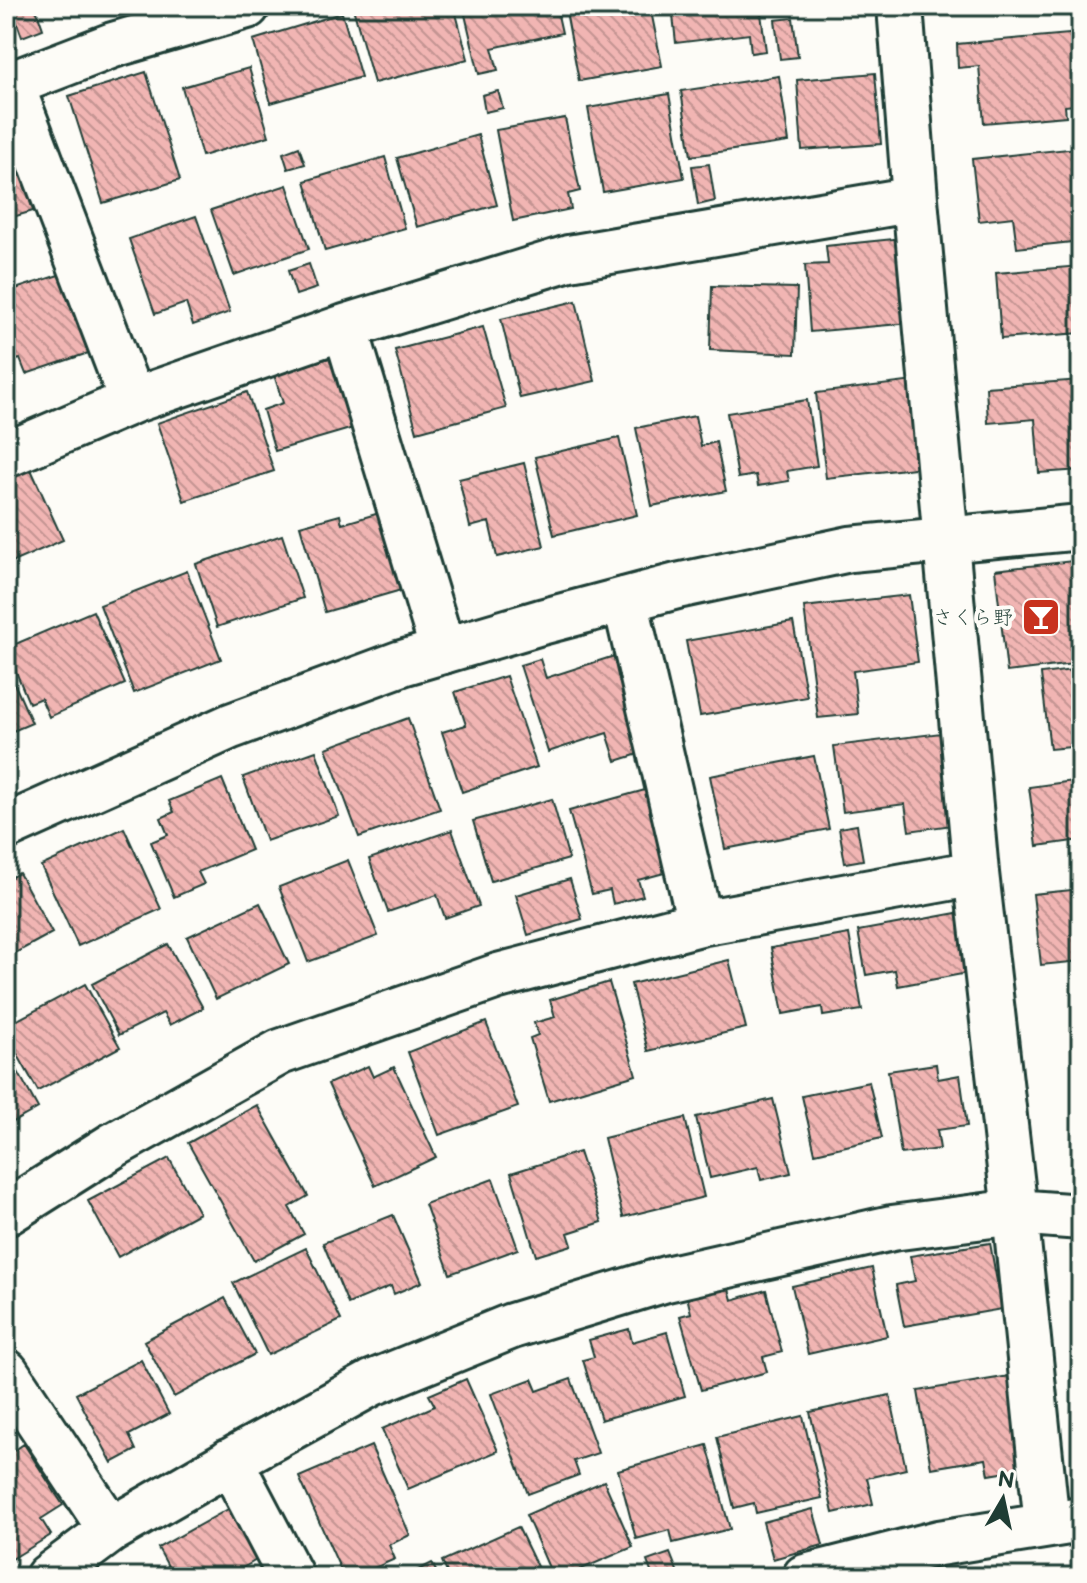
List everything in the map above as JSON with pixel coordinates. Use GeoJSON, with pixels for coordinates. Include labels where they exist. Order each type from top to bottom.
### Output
{"type":"FeatureCollection","features":[{"type":"Feature","properties":{"kind":"street"},"geometry":{"type":"LineString","coordinates":[[805,1577],[939,1543],[1064,1522],[1015,1212],[976,873],[900,6]]}},
{"type":"Feature","properties":{"kind":"street"},"geometry":{"type":"LineString","coordinates":[[132,401],[9,85],[113,45],[227,9]]}},
{"type":"Feature","properties":{"kind":"street"},"geometry":{"type":"LineString","coordinates":[[6,455],[132,401],[345,327],[569,258],[915,199]]}},
{"type":"Feature","properties":{"kind":"street"},"geometry":{"type":"LineString","coordinates":[[345,327],[443,651]]}},
{"type":"Feature","properties":{"kind":"street"},"geometry":{"type":"LineString","coordinates":[[6,827],[231,726],[402,663],[541,622],[677,586],[850,549],[1081,527]]}},
{"type":"Feature","properties":{"kind":"street"},"geometry":{"type":"LineString","coordinates":[[625,600],[700,923]]}},
{"type":"Feature","properties":{"kind":"street"},"geometry":{"type":"LineString","coordinates":[[6,1213],[112,1146],[280,1052],[498,976],[700,923],[976,873]]}},
{"type":"Feature","properties":{"kind":"street"},"geometry":{"type":"LineString","coordinates":[[48,1577],[111,1530],[372,1383],[512,1326],[666,1279],[892,1228],[1015,1212],[1081,1217]]}},
{"type":"Feature","properties":{"kind":"street"},"geometry":{"type":"LineString","coordinates":[[6,1372],[111,1530]]}},
{"type":"Feature","properties":{"kind":"street"},"geometry":{"type":"LineString","coordinates":[[230,1461],[291,1577]]}},
{"type":"Feature","properties":{"kind":"building"},"geometry":{"type":"Polygon","coordinates":[[[11,6],[35,6],[43,29],[22,37],[11,6]]]}},
{"type":"Feature","properties":{"kind":"building"},"geometry":{"type":"Polygon","coordinates":[[[454,6],[468,59],[374,83],[353,8],[454,6]]]}},
{"type":"Feature","properties":{"kind":"building"},"geometry":{"type":"Polygon","coordinates":[[[463,6],[556,6],[562,33],[492,48],[498,70],[479,74],[463,6]]]}},
{"type":"Feature","properties":{"kind":"building"},"geometry":{"type":"Polygon","coordinates":[[[565,6],[650,6],[662,66],[579,81],[565,6]]]}},
{"type":"Feature","properties":{"kind":"building"},"geometry":{"type":"Polygon","coordinates":[[[672,6],[760,6],[766,51],[751,53],[749,34],[676,43],[672,6]]]}},
{"type":"Feature","properties":{"kind":"building"},"geometry":{"type":"Polygon","coordinates":[[[342,13],[361,77],[271,103],[253,40],[342,13]]]}},
{"type":"Feature","properties":{"kind":"building"},"geometry":{"type":"Polygon","coordinates":[[[793,18],[798,57],[780,59],[775,20],[793,18]]]}},
{"type":"Feature","properties":{"kind":"building"},"geometry":{"type":"Polygon","coordinates":[[[1080,33],[1081,104],[1065,106],[1066,116],[984,123],[979,66],[958,68],[957,44],[1080,33]]]}},
{"type":"Feature","properties":{"kind":"building"},"geometry":{"type":"Polygon","coordinates":[[[249,68],[269,136],[202,156],[182,87],[249,68]]]}},
{"type":"Feature","properties":{"kind":"building"},"geometry":{"type":"Polygon","coordinates":[[[146,72],[180,180],[103,203],[69,96],[146,72]]]}},
{"type":"Feature","properties":{"kind":"building"},"geometry":{"type":"Polygon","coordinates":[[[875,73],[881,144],[802,150],[797,80],[875,73]]]}},
{"type":"Feature","properties":{"kind":"building"},"geometry":{"type":"Polygon","coordinates":[[[779,76],[789,142],[691,156],[681,91],[779,76]]]}},
{"type":"Feature","properties":{"kind":"building"},"geometry":{"type":"Polygon","coordinates":[[[498,91],[503,108],[485,112],[482,95],[498,91]]]}},
{"type":"Feature","properties":{"kind":"building"},"geometry":{"type":"Polygon","coordinates":[[[669,94],[684,178],[603,192],[588,108],[669,94]]]}},
{"type":"Feature","properties":{"kind":"building"},"geometry":{"type":"Polygon","coordinates":[[[565,118],[580,191],[568,194],[571,209],[513,221],[496,130],[565,118]]]}},
{"type":"Feature","properties":{"kind":"building"},"geometry":{"type":"Polygon","coordinates":[[[10,135],[33,211],[6,219],[6,136],[10,135]]]}},
{"type":"Feature","properties":{"kind":"building"},"geometry":{"type":"Polygon","coordinates":[[[478,135],[497,205],[417,227],[397,158],[478,135]]]}},
{"type":"Feature","properties":{"kind":"building"},"geometry":{"type":"Polygon","coordinates":[[[299,147],[305,164],[288,169],[283,153],[299,147]]]}},
{"type":"Feature","properties":{"kind":"building"},"geometry":{"type":"Polygon","coordinates":[[[1078,148],[1081,241],[1017,248],[1013,217],[979,221],[972,159],[1078,148]]]}},
{"type":"Feature","properties":{"kind":"building"},"geometry":{"type":"Polygon","coordinates":[[[385,157],[405,228],[325,251],[305,181],[385,157]]]}},
{"type":"Feature","properties":{"kind":"building"},"geometry":{"type":"Polygon","coordinates":[[[709,164],[715,201],[698,205],[692,166],[709,164]]]}},
{"type":"Feature","properties":{"kind":"building"},"geometry":{"type":"Polygon","coordinates":[[[287,185],[309,249],[234,275],[211,210],[287,185]]]}},
{"type":"Feature","properties":{"kind":"building"},"geometry":{"type":"Polygon","coordinates":[[[196,216],[230,312],[193,325],[186,303],[155,314],[129,239],[196,216]]]}},
{"type":"Feature","properties":{"kind":"building"},"geometry":{"type":"Polygon","coordinates":[[[903,238],[911,323],[810,332],[805,265],[828,264],[826,246],[903,238]]]}},
{"type":"Feature","properties":{"kind":"building"},"geometry":{"type":"Polygon","coordinates":[[[309,264],[317,288],[296,295],[288,271],[309,264]]]}},
{"type":"Feature","properties":{"kind":"building"},"geometry":{"type":"Polygon","coordinates":[[[1081,266],[1081,333],[1001,339],[996,273],[1081,266]]]}},
{"type":"Feature","properties":{"kind":"building"},"geometry":{"type":"Polygon","coordinates":[[[71,271],[97,350],[26,374],[20,359],[6,363],[6,292],[71,271]]]}},
{"type":"Feature","properties":{"kind":"building"},"geometry":{"type":"Polygon","coordinates":[[[712,286],[797,288],[795,354],[710,350],[712,286]]]}},
{"type":"Feature","properties":{"kind":"building"},"geometry":{"type":"Polygon","coordinates":[[[576,301],[595,381],[520,398],[501,319],[576,301]]]}},
{"type":"Feature","properties":{"kind":"building"},"geometry":{"type":"Polygon","coordinates":[[[483,327],[506,408],[417,432],[395,350],[483,327]]]}},
{"type":"Feature","properties":{"kind":"building"},"geometry":{"type":"Polygon","coordinates":[[[339,355],[360,426],[275,451],[263,410],[283,403],[274,375],[339,355]]]}},
{"type":"Feature","properties":{"kind":"building"},"geometry":{"type":"Polygon","coordinates":[[[1081,380],[1081,470],[1039,473],[1035,419],[988,423],[986,387],[1081,380]]]}},
{"type":"Feature","properties":{"kind":"building"},"geometry":{"type":"Polygon","coordinates":[[[914,381],[923,467],[826,478],[816,393],[914,381]]]}},
{"type":"Feature","properties":{"kind":"building"},"geometry":{"type":"Polygon","coordinates":[[[247,392],[274,471],[184,501],[157,423],[247,392]]]}},
{"type":"Feature","properties":{"kind":"building"},"geometry":{"type":"Polygon","coordinates":[[[807,400],[817,466],[787,471],[789,481],[758,486],[756,475],[738,478],[727,413],[807,400]]]}},
{"type":"Feature","properties":{"kind":"building"},"geometry":{"type":"Polygon","coordinates":[[[695,416],[701,446],[716,442],[726,491],[652,506],[636,428],[695,416]]]}},
{"type":"Feature","properties":{"kind":"building"},"geometry":{"type":"Polygon","coordinates":[[[619,438],[637,515],[554,535],[535,457],[619,438]]]}},
{"type":"Feature","properties":{"kind":"building"},"geometry":{"type":"Polygon","coordinates":[[[524,463],[544,546],[497,557],[489,522],[470,527],[459,479],[524,463]]]}},
{"type":"Feature","properties":{"kind":"building"},"geometry":{"type":"Polygon","coordinates":[[[29,465],[63,540],[6,565],[6,475],[29,465]]]}},
{"type":"Feature","properties":{"kind":"building"},"geometry":{"type":"Polygon","coordinates":[[[393,509],[415,586],[325,612],[300,526],[340,515],[342,524],[393,509]]]}},
{"type":"Feature","properties":{"kind":"building"},"geometry":{"type":"Polygon","coordinates":[[[282,535],[303,598],[217,627],[196,564],[282,535]]]}},
{"type":"Feature","properties":{"kind":"building","name":"さくら野"},"geometry":{"type":"Polygon","coordinates":[[[1081,560],[1081,663],[1007,672],[995,570],[1081,560]]]}},
{"type":"Feature","properties":{"kind":"building"},"geometry":{"type":"Polygon","coordinates":[[[187,571],[221,659],[134,693],[100,605],[187,571]]]}},
{"type":"Feature","properties":{"kind":"building"},"geometry":{"type":"Polygon","coordinates":[[[909,595],[918,662],[853,671],[858,714],[818,718],[804,607],[909,595]]]}},
{"type":"Feature","properties":{"kind":"building"},"geometry":{"type":"Polygon","coordinates":[[[93,611],[125,684],[49,717],[41,698],[29,703],[6,648],[93,611]]]}},
{"type":"Feature","properties":{"kind":"building"},"geometry":{"type":"Polygon","coordinates":[[[793,622],[807,697],[700,716],[686,641],[793,622]]]}},
{"type":"Feature","properties":{"kind":"building"},"geometry":{"type":"Polygon","coordinates":[[[614,656],[645,752],[616,761],[607,733],[548,752],[520,665],[540,659],[546,678],[614,656]]]}},
{"type":"Feature","properties":{"kind":"building"},"geometry":{"type":"Polygon","coordinates":[[[6,665],[32,723],[6,734],[6,665]]]}},
{"type":"Feature","properties":{"kind":"building"},"geometry":{"type":"Polygon","coordinates":[[[1081,669],[1081,746],[1050,749],[1041,674],[1081,669]]]}},
{"type":"Feature","properties":{"kind":"building"},"geometry":{"type":"Polygon","coordinates":[[[506,676],[537,767],[462,792],[442,732],[466,725],[455,692],[506,676]]]}},
{"type":"Feature","properties":{"kind":"building"},"geometry":{"type":"Polygon","coordinates":[[[408,718],[440,809],[359,837],[326,748],[408,718]]]}},
{"type":"Feature","properties":{"kind":"building"},"geometry":{"type":"Polygon","coordinates":[[[941,733],[953,825],[909,831],[905,804],[843,812],[834,746],[941,733]]]}},
{"type":"Feature","properties":{"kind":"building"},"geometry":{"type":"Polygon","coordinates":[[[316,751],[339,816],[266,841],[243,777],[316,751]]]}},
{"type":"Feature","properties":{"kind":"building"},"geometry":{"type":"Polygon","coordinates":[[[814,756],[829,829],[725,849],[710,776],[814,756]]]}},
{"type":"Feature","properties":{"kind":"building"},"geometry":{"type":"Polygon","coordinates":[[[222,779],[251,850],[198,872],[204,884],[174,897],[151,842],[168,835],[161,818],[174,812],[169,801],[222,779]]]}},
{"type":"Feature","properties":{"kind":"building"},"geometry":{"type":"Polygon","coordinates":[[[1081,780],[1081,840],[1037,846],[1029,787],[1081,780]]]}},
{"type":"Feature","properties":{"kind":"building"},"geometry":{"type":"Polygon","coordinates":[[[645,790],[668,872],[638,880],[643,896],[613,904],[610,890],[592,894],[569,811],[645,790]]]}},
{"type":"Feature","properties":{"kind":"building"},"geometry":{"type":"Polygon","coordinates":[[[552,799],[569,859],[491,881],[473,821],[552,799]]]}},
{"type":"Feature","properties":{"kind":"building"},"geometry":{"type":"Polygon","coordinates":[[[857,825],[863,860],[845,863],[839,828],[857,825]]]}},
{"type":"Feature","properties":{"kind":"building"},"geometry":{"type":"Polygon","coordinates":[[[124,828],[161,909],[78,946],[41,866],[124,828]]]}},
{"type":"Feature","properties":{"kind":"building"},"geometry":{"type":"Polygon","coordinates":[[[452,830],[479,906],[445,918],[437,895],[388,912],[369,859],[452,830]]]}},
{"type":"Feature","properties":{"kind":"building"},"geometry":{"type":"Polygon","coordinates":[[[348,860],[378,936],[308,962],[279,887],[348,860]]]}},
{"type":"Feature","properties":{"kind":"building"},"geometry":{"type":"Polygon","coordinates":[[[19,873],[52,933],[6,958],[6,880],[19,873]]]}},
{"type":"Feature","properties":{"kind":"building"},"geometry":{"type":"Polygon","coordinates":[[[570,879],[582,919],[528,935],[516,895],[570,879]]]}},
{"type":"Feature","properties":{"kind":"building"},"geometry":{"type":"Polygon","coordinates":[[[1081,889],[1081,961],[1041,965],[1033,894],[1081,889]]]}},
{"type":"Feature","properties":{"kind":"building"},"geometry":{"type":"Polygon","coordinates":[[[260,903],[289,964],[216,999],[187,937],[260,903]]]}},
{"type":"Feature","properties":{"kind":"building"},"geometry":{"type":"Polygon","coordinates":[[[962,912],[973,972],[898,986],[895,970],[866,975],[858,931],[962,912]]]}},
{"type":"Feature","properties":{"kind":"building"},"geometry":{"type":"Polygon","coordinates":[[[849,934],[862,1010],[823,1016],[822,1007],[783,1014],[771,948],[849,934]]]}},
{"type":"Feature","properties":{"kind":"building"},"geometry":{"type":"Polygon","coordinates":[[[168,944],[203,1008],[170,1025],[163,1013],[119,1035],[92,984],[168,944]]]}},
{"type":"Feature","properties":{"kind":"building"},"geometry":{"type":"Polygon","coordinates":[[[729,960],[746,1028],[648,1051],[631,984],[729,960]]]}},
{"type":"Feature","properties":{"kind":"building"},"geometry":{"type":"Polygon","coordinates":[[[609,982],[636,1075],[549,1101],[530,1038],[538,1035],[534,1023],[555,1017],[550,1000],[609,982]]]}},
{"type":"Feature","properties":{"kind":"building"},"geometry":{"type":"Polygon","coordinates":[[[85,984],[120,1047],[38,1091],[6,1034],[6,1026],[85,984]]]}},
{"type":"Feature","properties":{"kind":"building"},"geometry":{"type":"Polygon","coordinates":[[[486,1022],[518,1107],[439,1135],[408,1052],[486,1022]]]}},
{"type":"Feature","properties":{"kind":"building"},"geometry":{"type":"Polygon","coordinates":[[[6,1050],[38,1108],[6,1126],[6,1050]]]}},
{"type":"Feature","properties":{"kind":"building"},"geometry":{"type":"Polygon","coordinates":[[[936,1064],[938,1079],[960,1075],[967,1126],[937,1130],[940,1149],[901,1154],[888,1071],[936,1064]]]}},
{"type":"Feature","properties":{"kind":"building"},"geometry":{"type":"Polygon","coordinates":[[[368,1066],[373,1077],[394,1067],[436,1157],[375,1186],[328,1084],[368,1066]]]}},
{"type":"Feature","properties":{"kind":"building"},"geometry":{"type":"Polygon","coordinates":[[[869,1082],[882,1138],[815,1153],[802,1096],[869,1082]]]}},
{"type":"Feature","properties":{"kind":"building"},"geometry":{"type":"Polygon","coordinates":[[[773,1099],[791,1173],[761,1180],[758,1167],[710,1178],[696,1117],[773,1099]]]}},
{"type":"Feature","properties":{"kind":"building"},"geometry":{"type":"Polygon","coordinates":[[[257,1105],[308,1196],[289,1207],[304,1234],[254,1261],[188,1143],[257,1105]]]}},
{"type":"Feature","properties":{"kind":"building"},"geometry":{"type":"Polygon","coordinates":[[[685,1118],[704,1197],[623,1217],[604,1138],[685,1118]]]}},
{"type":"Feature","properties":{"kind":"building"},"geometry":{"type":"Polygon","coordinates":[[[579,1152],[602,1222],[568,1233],[572,1245],[536,1256],[511,1173],[579,1152]]]}},
{"type":"Feature","properties":{"kind":"building"},"geometry":{"type":"Polygon","coordinates":[[[169,1158],[199,1213],[118,1257],[88,1201],[169,1158]]]}},
{"type":"Feature","properties":{"kind":"building"},"geometry":{"type":"Polygon","coordinates":[[[493,1179],[518,1249],[450,1274],[425,1204],[493,1179]]]}},
{"type":"Feature","properties":{"kind":"building"},"geometry":{"type":"Polygon","coordinates":[[[393,1215],[422,1282],[394,1294],[391,1286],[348,1304],[323,1243],[393,1215]]]}},
{"type":"Feature","properties":{"kind":"building"},"geometry":{"type":"Polygon","coordinates":[[[1081,1233],[1081,1340],[1071,1244],[1081,1233]]]}},
{"type":"Feature","properties":{"kind":"building"},"geometry":{"type":"Polygon","coordinates":[[[990,1243],[1002,1309],[904,1326],[896,1285],[915,1281],[910,1256],[990,1243]]]}},
{"type":"Feature","properties":{"kind":"building"},"geometry":{"type":"Polygon","coordinates":[[[306,1248],[341,1320],[268,1355],[233,1283],[306,1248]]]}},
{"type":"Feature","properties":{"kind":"building"},"geometry":{"type":"Polygon","coordinates":[[[872,1268],[887,1336],[808,1354],[792,1286],[872,1268]]]}},
{"type":"Feature","properties":{"kind":"building"},"geometry":{"type":"Polygon","coordinates":[[[728,1285],[732,1300],[766,1290],[782,1352],[763,1357],[767,1372],[701,1390],[680,1316],[691,1313],[687,1297],[728,1285]]]}},
{"type":"Feature","properties":{"kind":"building"},"geometry":{"type":"Polygon","coordinates":[[[225,1298],[255,1354],[174,1397],[144,1341],[225,1298]]]}},
{"type":"Feature","properties":{"kind":"building"},"geometry":{"type":"Polygon","coordinates":[[[629,1329],[632,1342],[667,1332],[685,1396],[601,1420],[583,1360],[594,1357],[589,1340],[629,1329]]]}},
{"type":"Feature","properties":{"kind":"building"},"geometry":{"type":"Polygon","coordinates":[[[141,1360],[169,1414],[129,1435],[136,1450],[112,1463],[76,1394],[141,1360]]]}},
{"type":"Feature","properties":{"kind":"building"},"geometry":{"type":"Polygon","coordinates":[[[1016,1375],[1031,1468],[989,1475],[986,1459],[931,1468],[918,1391],[1016,1375]]]}},
{"type":"Feature","properties":{"kind":"building"},"geometry":{"type":"Polygon","coordinates":[[[466,1379],[498,1451],[408,1489],[382,1429],[435,1406],[429,1395],[466,1379]]]}},
{"type":"Feature","properties":{"kind":"building"},"geometry":{"type":"Polygon","coordinates":[[[532,1379],[537,1391],[571,1379],[598,1453],[574,1461],[579,1475],[528,1494],[491,1394],[532,1379]]]}},
{"type":"Feature","properties":{"kind":"building"},"geometry":{"type":"Polygon","coordinates":[[[890,1395],[906,1469],[867,1478],[873,1504],[833,1513],[810,1412],[890,1395]]]}},
{"type":"Feature","properties":{"kind":"building"},"geometry":{"type":"Polygon","coordinates":[[[803,1416],[822,1498],[756,1513],[754,1503],[734,1508],[717,1437],[803,1416]]]}},
{"type":"Feature","properties":{"kind":"building"},"geometry":{"type":"Polygon","coordinates":[[[24,1444],[63,1505],[41,1519],[51,1535],[12,1559],[6,1551],[6,1456],[24,1444]]]}},
{"type":"Feature","properties":{"kind":"building"},"geometry":{"type":"Polygon","coordinates":[[[707,1445],[730,1529],[673,1543],[670,1530],[636,1539],[618,1470],[707,1445]]]}},
{"type":"Feature","properties":{"kind":"building"},"geometry":{"type":"Polygon","coordinates":[[[371,1446],[410,1535],[389,1545],[395,1559],[354,1577],[344,1577],[299,1477],[371,1446]]]}},
{"type":"Feature","properties":{"kind":"building"},"geometry":{"type":"Polygon","coordinates":[[[604,1481],[633,1547],[563,1577],[553,1577],[526,1515],[604,1481]]]}},
{"type":"Feature","properties":{"kind":"building"},"geometry":{"type":"Polygon","coordinates":[[[230,1508],[258,1559],[231,1575],[233,1577],[174,1577],[158,1548],[230,1508]]]}},
{"type":"Feature","properties":{"kind":"building"},"geometry":{"type":"Polygon","coordinates":[[[813,1509],[823,1545],[773,1559],[763,1522],[813,1509]]]}},
{"type":"Feature","properties":{"kind":"building"},"geometry":{"type":"Polygon","coordinates":[[[518,1527],[542,1577],[449,1577],[442,1561],[518,1527]]]}},
{"type":"Feature","properties":{"kind":"building"},"geometry":{"type":"Polygon","coordinates":[[[670,1553],[678,1573],[653,1577],[647,1561],[670,1553]]]}},
{"type":"Feature","properties":{"kind":"building"},"geometry":{"type":"Polygon","coordinates":[[[432,1563],[439,1577],[404,1577],[432,1563]]]}},
{"type":"Feature","properties":{"kind":"place","name":"さくら野"},"geometry":{"type":"Point","coordinates":[1041,617]}}]}
